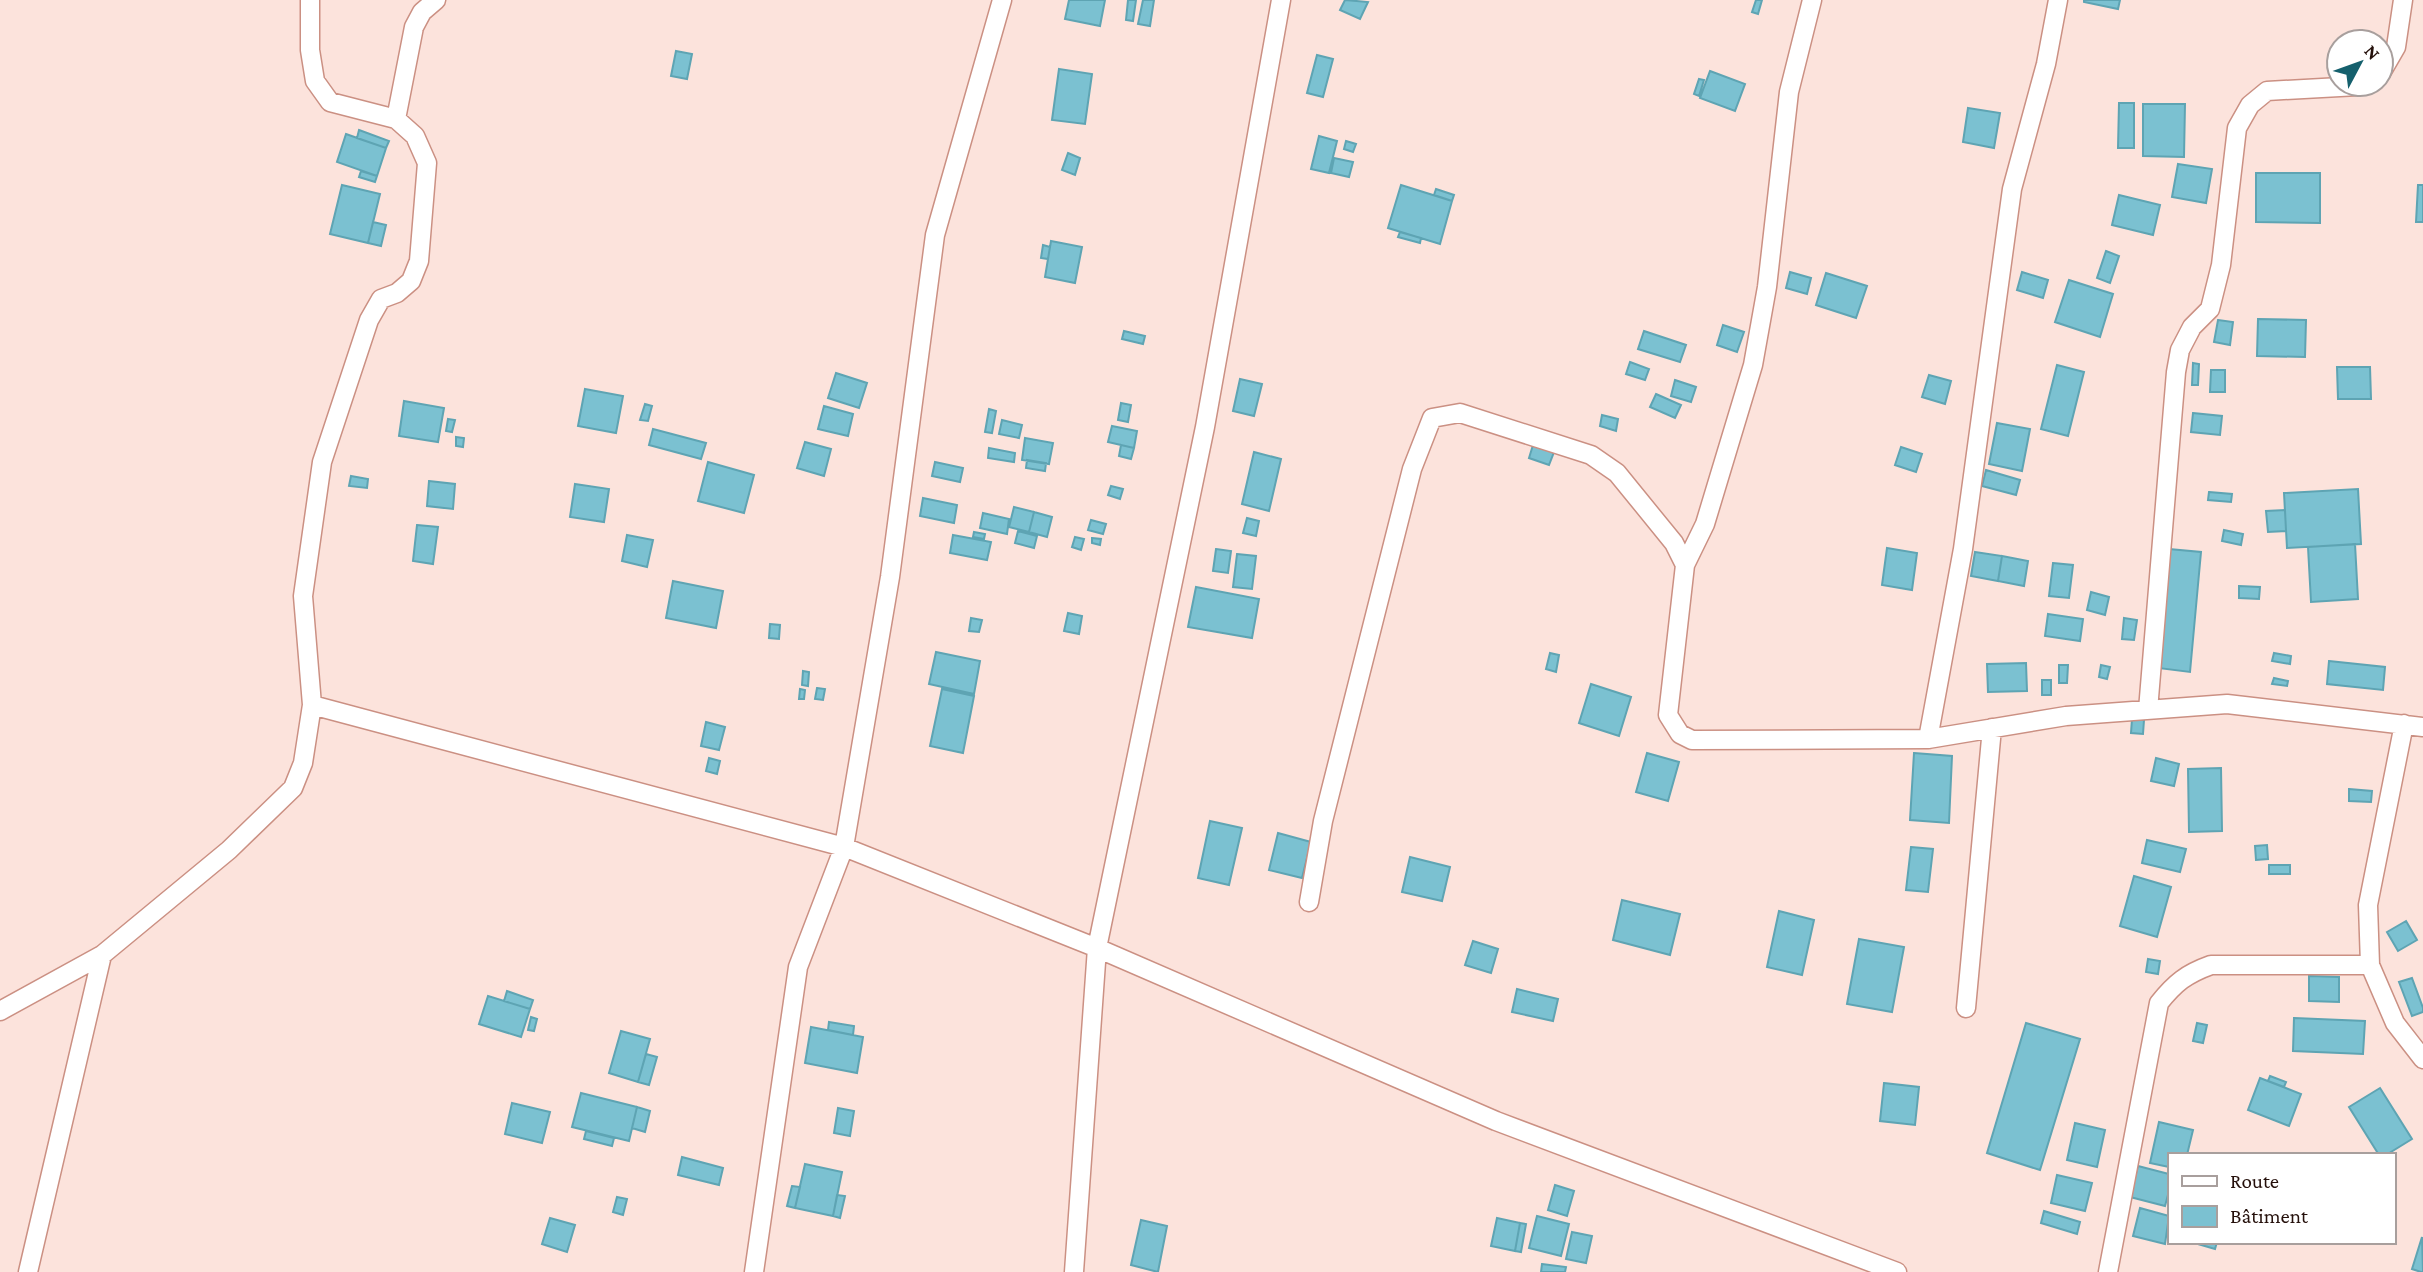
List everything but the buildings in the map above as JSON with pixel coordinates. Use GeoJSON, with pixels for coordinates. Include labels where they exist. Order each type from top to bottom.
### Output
{"type":"FeatureCollection","features":[{"type":"Feature","properties":{"kind":"street"},"geometry":{"type":"LineString","coordinates":[[0,1011],[102,955],[229,850],[293,788],[303,763],[312,705],[303,596],[322,462],[369,320],[381,299],[397,293],[411,281],[419,261],[426,163],[415,136],[396,119],[330,102],[314,81],[310,50],[310,0]]}},
{"type":"Feature","properties":{"kind":"street"},"geometry":{"type":"LineString","coordinates":[[396,119],[414,27],[422,12],[436,0]]}},
{"type":"Feature","properties":{"kind":"street"},"geometry":{"type":"LineString","coordinates":[[754,1272],[798,967],[844,847],[890,577],[935,235],[1002,0]]}},
{"type":"Feature","properties":{"kind":"street"},"geometry":{"type":"LineString","coordinates":[[1074,1272],[1097,948],[1205,427],[1281,0]]}},
{"type":"Feature","properties":{"kind":"street"},"geometry":{"type":"LineString","coordinates":[[1812,0],[1789,92],[1767,287],[1753,365],[1705,524],[1685,565],[1668,715],[1679,734],[1692,740],[1928,739],[2066,716],[2227,705],[2423,727]]}},
{"type":"Feature","properties":{"kind":"street"},"geometry":{"type":"LineString","coordinates":[[1928,739],[1963,549],[2011,188],[2046,64],[2058,0]]}},
{"type":"Feature","properties":{"kind":"street"},"geometry":{"type":"LineString","coordinates":[[2395,49],[2403,0]]}},
{"type":"Feature","properties":{"kind":"street"},"geometry":{"type":"LineString","coordinates":[[2148,710],[2176,372],[2180,350],[2192,327],[2210,309],[2221,265],[2237,128],[2250,105],[2267,91],[2325,88]]}},
{"type":"Feature","properties":{"kind":"street"},"geometry":{"type":"LineString","coordinates":[[1309,902],[1323,821],[1412,469],[1432,418],[1460,414],[1591,455],[1617,473],[1674,543],[1685,565]]}},
{"type":"Feature","properties":{"kind":"street"},"geometry":{"type":"LineString","coordinates":[[312,705],[844,847],[1097,948],[1496,1121],[1897,1272]]}},
{"type":"Feature","properties":{"kind":"street"},"geometry":{"type":"LineString","coordinates":[[2404,724],[2368,905],[2370,965],[2395,1023],[2423,1059]]}},
{"type":"Feature","properties":{"kind":"street"},"geometry":{"type":"LineString","coordinates":[[1966,1007],[1992,728]]}},
{"type":"Feature","properties":{"kind":"street"},"geometry":{"type":"LineString","coordinates":[[28,1272],[102,955]]}},
{"type":"Feature","properties":{"kind":"street"},"geometry":{"type":"LineString","coordinates":[[2108,1272],[2159,1003],[2174,985],[2194,971],[2211,965],[2370,965]]}}]}
